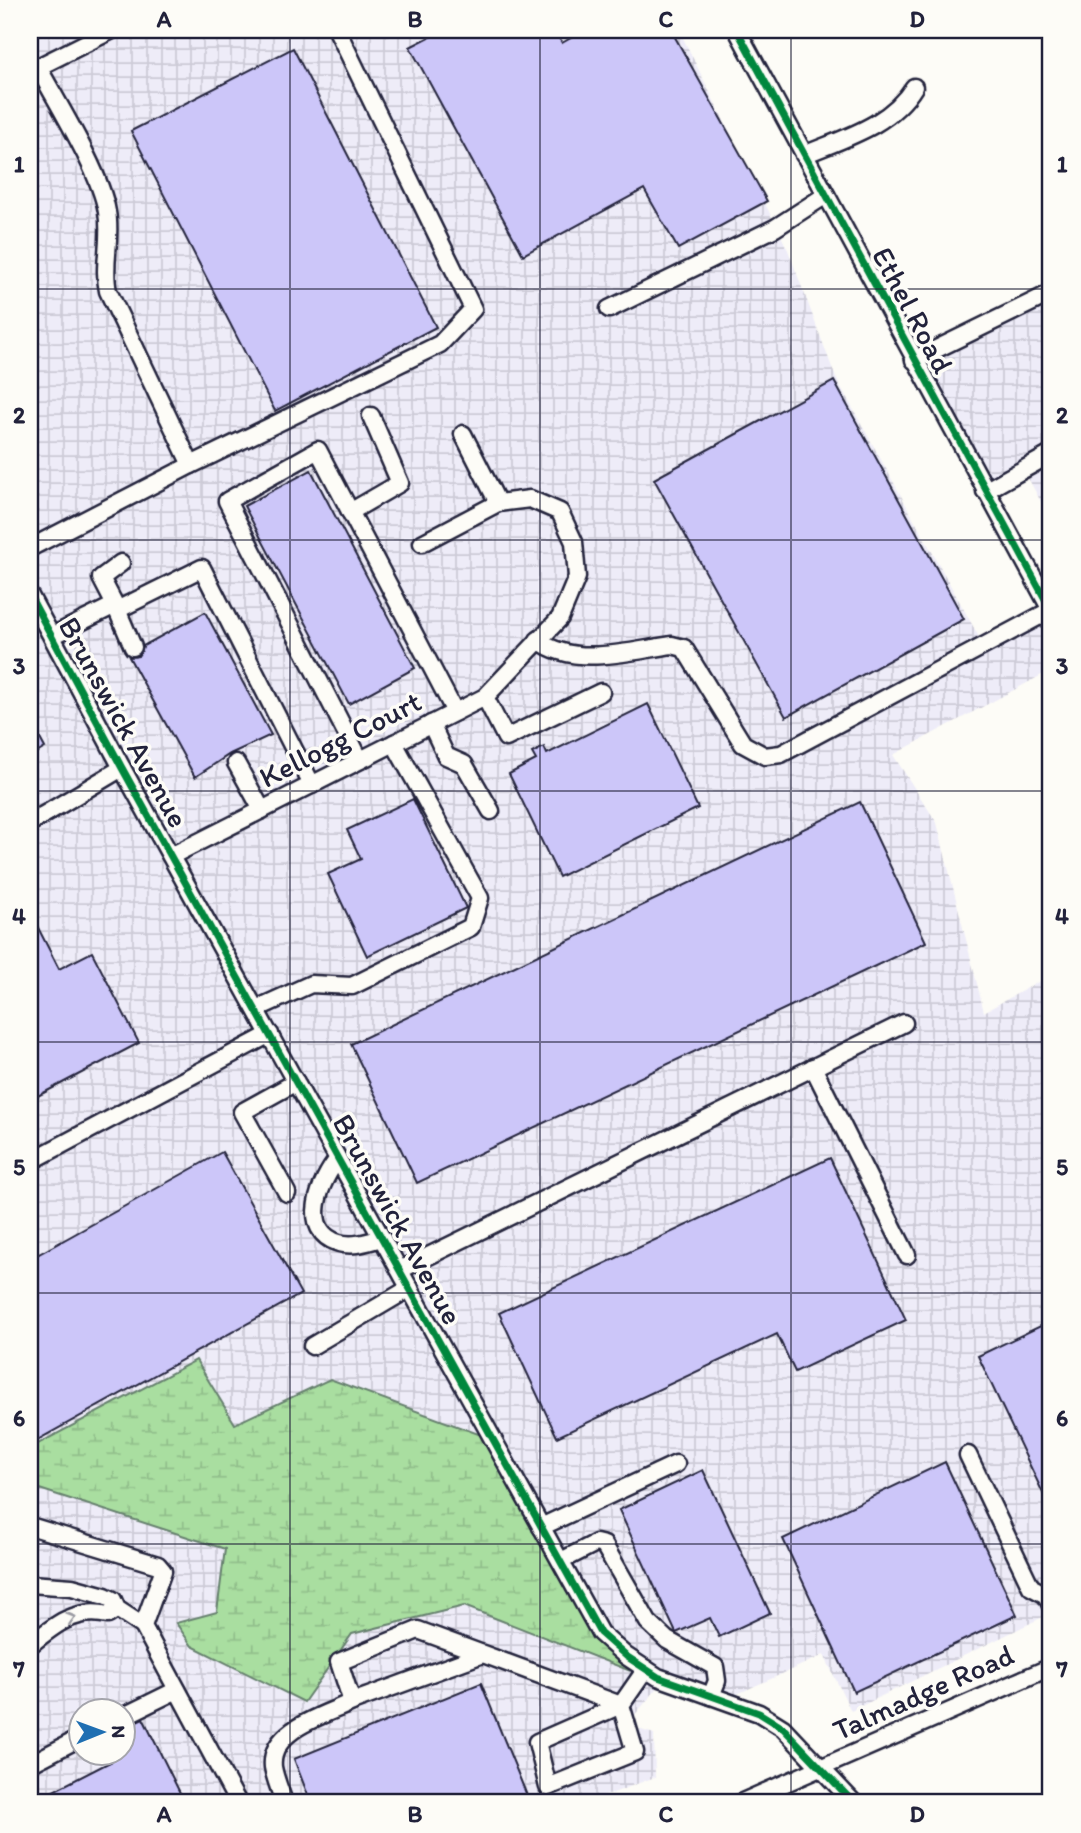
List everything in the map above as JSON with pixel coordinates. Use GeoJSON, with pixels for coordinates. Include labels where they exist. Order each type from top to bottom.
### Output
{"type":"FeatureCollection","features":[{"type":"Feature","properties":{"kind":"street"},"geometry":{"type":"LineString","coordinates":[[112,30],[34,69],[86,160],[107,209],[111,240],[104,274],[108,291],[191,465]]}},
{"type":"Feature","properties":{"kind":"street"},"geometry":{"type":"LineString","coordinates":[[30,548],[191,465],[440,344],[473,309],[337,30]]}},
{"type":"Feature","properties":{"kind":"street","name":"Ethel Road"},"geometry":{"type":"LineString","coordinates":[[737,30],[1051,610]]}},
{"type":"Feature","properties":{"kind":"street"},"geometry":{"type":"LineString","coordinates":[[804,155],[885,120],[904,104],[914,87]]}},
{"type":"Feature","properties":{"kind":"street"},"geometry":{"type":"LineString","coordinates":[[609,309],[775,228],[826,195]]}},
{"type":"Feature","properties":{"kind":"street"},"geometry":{"type":"LineString","coordinates":[[914,360],[1051,293]]}},
{"type":"Feature","properties":{"kind":"street"},"geometry":{"type":"LineString","coordinates":[[350,512],[400,483],[371,416]]}},
{"type":"Feature","properties":{"kind":"street"},"geometry":{"type":"LineString","coordinates":[[422,543],[498,503],[463,434]]}},
{"type":"Feature","properties":{"kind":"street"},"geometry":{"type":"LineString","coordinates":[[360,760],[227,501],[318,450],[455,712]]}},
{"type":"Feature","properties":{"kind":"street"},"geometry":{"type":"LineString","coordinates":[[985,491],[1051,454]]}},
{"type":"Feature","properties":{"kind":"street","name":"Kellogg Court"},"geometry":{"type":"LineString","coordinates":[[171,856],[485,697],[521,656],[560,618],[577,577],[574,542],[560,512],[530,499],[498,503]]}},
{"type":"Feature","properties":{"kind":"street"},"geometry":{"type":"LineString","coordinates":[[121,563],[101,578],[133,647]]}},
{"type":"Feature","properties":{"kind":"street"},"geometry":{"type":"LineString","coordinates":[[51,636],[202,568],[312,785]]}},
{"type":"Feature","properties":{"kind":"street","name":"Brunswick Avenue"},"geometry":{"type":"LineString","coordinates":[[30,596],[122,768],[600,1633],[646,1670],[759,1713],[783,1728],[822,1766],[854,1803]]}},
{"type":"Feature","properties":{"kind":"street"},"geometry":{"type":"LineString","coordinates":[[538,640],[562,654],[601,654],[672,645],[684,648],[743,744],[765,756],[791,749],[1051,610]]}},
{"type":"Feature","properties":{"kind":"street"},"geometry":{"type":"LineString","coordinates":[[485,697],[506,738],[601,692]]}},
{"type":"Feature","properties":{"kind":"street"},"geometry":{"type":"LineString","coordinates":[[431,724],[446,756],[464,764],[491,811]]}},
{"type":"Feature","properties":{"kind":"street"},"geometry":{"type":"LineString","coordinates":[[256,1009],[310,984],[352,986],[471,927],[480,898],[394,743]]}},
{"type":"Feature","properties":{"kind":"street"},"geometry":{"type":"LineString","coordinates":[[236,763],[262,810]]}},
{"type":"Feature","properties":{"kind":"street"},"geometry":{"type":"LineString","coordinates":[[30,823],[122,768]]}},
{"type":"Feature","properties":{"kind":"street"},"geometry":{"type":"LineString","coordinates":[[400,1270],[904,1023]]}},
{"type":"Feature","properties":{"kind":"street"},"geometry":{"type":"LineString","coordinates":[[30,1158],[37,1158],[270,1034]]}},
{"type":"Feature","properties":{"kind":"street"},"geometry":{"type":"LineString","coordinates":[[813,1067],[907,1255]]}},
{"type":"Feature","properties":{"kind":"street"},"geometry":{"type":"LineString","coordinates":[[286,1194],[242,1112],[296,1082]]}},
{"type":"Feature","properties":{"kind":"street"},"geometry":{"type":"LineString","coordinates":[[338,1159],[318,1189],[316,1202],[320,1227],[337,1243],[352,1245],[382,1238]]}},
{"type":"Feature","properties":{"kind":"street"},"geometry":{"type":"LineString","coordinates":[[312,1346],[410,1288]]}},
{"type":"Feature","properties":{"kind":"street"},"geometry":{"type":"LineString","coordinates":[[968,1455],[1031,1587],[1046,1595],[1051,1605]]}},
{"type":"Feature","properties":{"kind":"street"},"geometry":{"type":"LineString","coordinates":[[541,1527],[676,1464]]}},
{"type":"Feature","properties":{"kind":"street"},"geometry":{"type":"LineString","coordinates":[[30,1526],[158,1565],[163,1572],[143,1626]]}},
{"type":"Feature","properties":{"kind":"street"},"geometry":{"type":"LineString","coordinates":[[561,1561],[596,1543],[604,1545],[648,1622],[667,1640],[715,1667],[718,1674],[712,1696]]}},
{"type":"Feature","properties":{"kind":"street"},"geometry":{"type":"LineString","coordinates":[[30,1584],[72,1587],[105,1596],[113,1600],[117,1609],[143,1626],[232,1801]]}},
{"type":"Feature","properties":{"kind":"street"},"geometry":{"type":"LineString","coordinates":[[30,1645],[61,1620],[94,1612],[108,1615],[117,1609]]}},
{"type":"Feature","properties":{"kind":"street"},"geometry":{"type":"LineString","coordinates":[[352,1702],[339,1662],[418,1630],[621,1704]]}},
{"type":"Feature","properties":{"kind":"street"},"geometry":{"type":"LineString","coordinates":[[284,1803],[273,1765],[277,1746],[290,1732],[352,1702],[483,1654]]}},
{"type":"Feature","properties":{"kind":"street","name":"Talmadge Road"},"geometry":{"type":"LineString","coordinates":[[740,1803],[1051,1667]]}},
{"type":"Feature","properties":{"kind":"street"},"geometry":{"type":"LineString","coordinates":[[556,1803],[548,1787],[537,1742],[621,1704],[646,1670]]}},
{"type":"Feature","properties":{"kind":"street"},"geometry":{"type":"LineString","coordinates":[[136,1710],[177,1690]]}},
{"type":"Feature","properties":{"kind":"street"},"geometry":{"type":"LineString","coordinates":[[548,1787],[635,1752],[621,1704]]}},
{"type":"Feature","properties":{"kind":"street"},"geometry":{"type":"LineString","coordinates":[[30,1764],[66,1745]]}},
{"type":"Feature","properties":{"kind":"shaded area"},"geometry":{"type":"Polygon","coordinates":[[[30,30],[679,30],[788,250],[836,378],[979,637],[1038,605],[1051,629],[1051,670],[893,755],[937,823],[984,1012],[1051,975],[1051,1613],[851,1711],[824,1655],[717,1703],[663,1682],[626,1725],[654,1734],[655,1777],[587,1803],[30,1803],[30,30]]]}},
{"type":"Feature","properties":{"kind":"shaded area"},"geometry":{"type":"Polygon","coordinates":[[[1051,294],[1051,520],[1028,478],[981,503],[914,360],[1051,294]]]}},
{"type":"Feature","properties":{"kind":"green space"},"geometry":{"type":"Polygon","coordinates":[[[196,1360],[235,1424],[330,1379],[484,1436],[628,1670],[464,1606],[352,1634],[304,1702],[192,1646],[176,1623],[217,1612],[225,1549],[30,1486],[30,1448],[196,1360]]]}},
{"type":"Feature","properties":{"kind":"building"},"geometry":{"type":"Polygon","coordinates":[[[443,30],[554,30],[562,43],[585,30],[671,30],[767,201],[678,249],[644,189],[523,255],[410,47],[443,30]]]}},
{"type":"Feature","properties":{"kind":"building"},"geometry":{"type":"Polygon","coordinates":[[[293,48],[436,327],[275,411],[131,131],[293,48]]]}},
{"type":"Feature","properties":{"kind":"building"},"geometry":{"type":"Polygon","coordinates":[[[834,381],[964,619],[786,717],[654,479],[834,381]]]}},
{"type":"Feature","properties":{"kind":"building"},"geometry":{"type":"Polygon","coordinates":[[[311,470],[415,668],[349,704],[244,506],[311,470]]]}},
{"type":"Feature","properties":{"kind":"building"},"geometry":{"type":"Polygon","coordinates":[[[205,612],[271,735],[230,754],[195,777],[129,657],[138,656],[143,646],[205,612]]]}},
{"type":"Feature","properties":{"kind":"building"},"geometry":{"type":"Polygon","coordinates":[[[648,704],[698,808],[559,877],[509,774],[536,760],[532,753],[544,747],[547,754],[648,704]]]}},
{"type":"Feature","properties":{"kind":"building"},"geometry":{"type":"Polygon","coordinates":[[[30,720],[45,748],[30,757],[30,720]]]}},
{"type":"Feature","properties":{"kind":"building"},"geometry":{"type":"Polygon","coordinates":[[[413,799],[466,908],[367,956],[328,874],[361,859],[347,830],[413,799]]]}},
{"type":"Feature","properties":{"kind":"building"},"geometry":{"type":"Polygon","coordinates":[[[860,802],[926,942],[417,1183],[351,1044],[860,802]]]}},
{"type":"Feature","properties":{"kind":"building"},"geometry":{"type":"Polygon","coordinates":[[[30,912],[59,969],[92,952],[139,1043],[30,1100],[30,912]]]}},
{"type":"Feature","properties":{"kind":"building"},"geometry":{"type":"Polygon","coordinates":[[[222,1152],[301,1294],[30,1444],[30,1259],[222,1152]]]}},
{"type":"Feature","properties":{"kind":"building"},"geometry":{"type":"Polygon","coordinates":[[[830,1158],[906,1320],[795,1372],[777,1334],[557,1437],[499,1313],[830,1158]]]}},
{"type":"Feature","properties":{"kind":"building"},"geometry":{"type":"Polygon","coordinates":[[[1051,1321],[1051,1510],[978,1356],[1051,1321]]]}},
{"type":"Feature","properties":{"kind":"building"},"geometry":{"type":"Polygon","coordinates":[[[945,1462],[1017,1615],[854,1692],[783,1539],[945,1462]]]}},
{"type":"Feature","properties":{"kind":"building"},"geometry":{"type":"Polygon","coordinates":[[[703,1470],[770,1613],[719,1637],[710,1618],[676,1633],[619,1510],[703,1470]]]}},
{"type":"Feature","properties":{"kind":"building"},"geometry":{"type":"Polygon","coordinates":[[[481,1683],[530,1803],[311,1803],[294,1759],[481,1683]]]}},
{"type":"Feature","properties":{"kind":"building"},"geometry":{"type":"Polygon","coordinates":[[[143,1718],[185,1803],[30,1803],[102,1766],[136,1766],[136,1721],[143,1718]]]}},
{"type":"Feature","properties":{"kind":"cycle path"},"geometry":{"type":"LineString","coordinates":[[737,30],[1051,610]]}},
{"type":"Feature","properties":{"kind":"cycle path"},"geometry":{"type":"LineString","coordinates":[[30,596],[122,768],[600,1633],[626,1656],[658,1677],[759,1713],[783,1728],[854,1803]]}}]}
